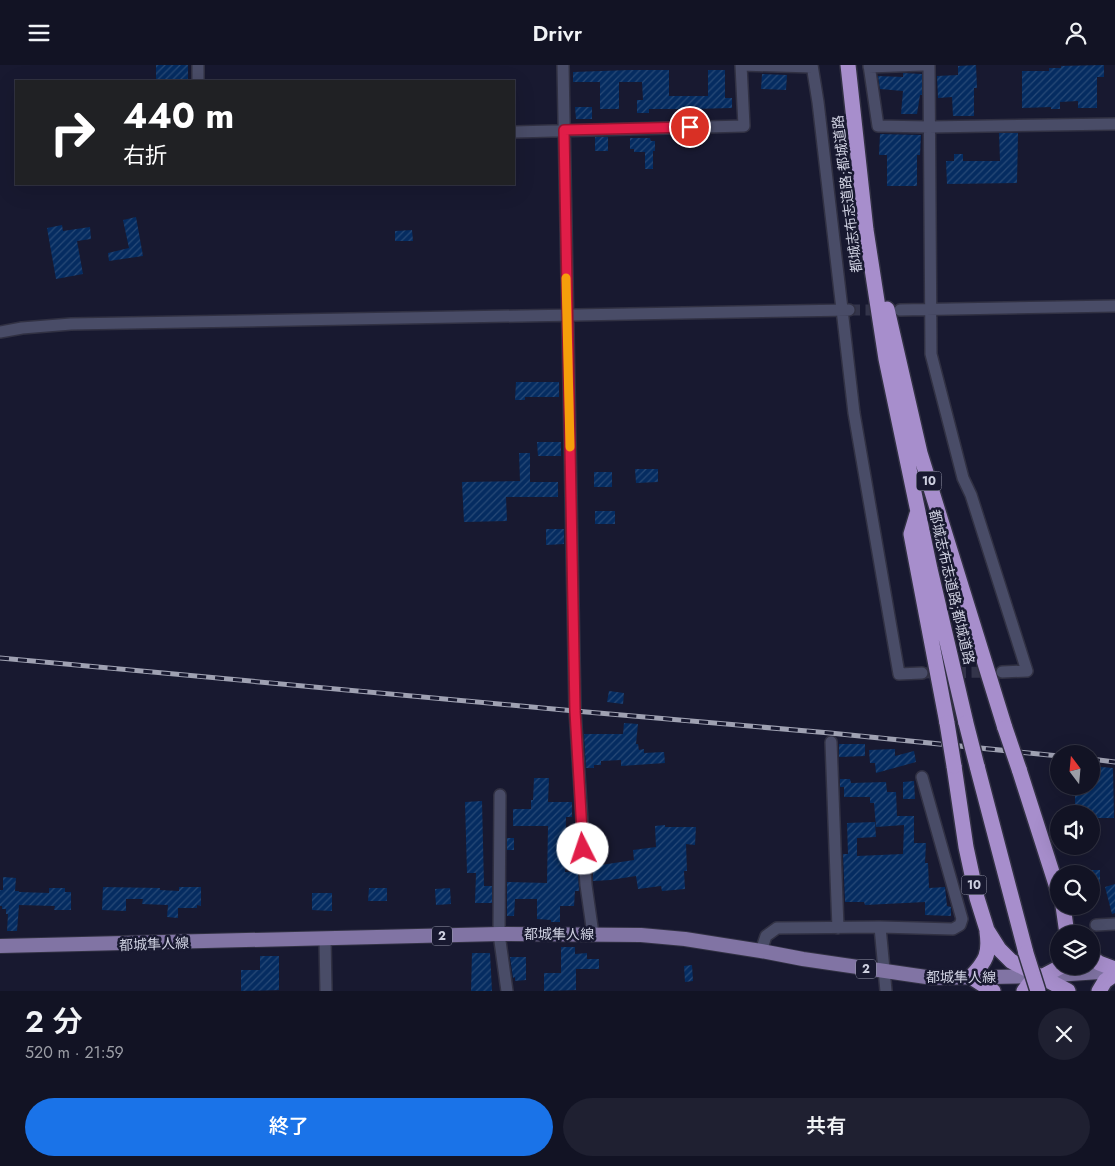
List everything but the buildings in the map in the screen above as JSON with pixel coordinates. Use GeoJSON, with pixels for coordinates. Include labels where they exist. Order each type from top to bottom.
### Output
{"type":"FeatureCollection","features":[{"type":"Feature","properties":{"kind":"highway","name":"都城志布志道路;都城道路"},"geometry":{"type":"LineString","coordinates":[[848,65],[866,231],[886,359],[930,569],[966,723],[1026,953],[1039,984]]}},
{"type":"Feature","properties":{"kind":"highway","name":"10"},"geometry":{"type":"LineString","coordinates":[[866,231],[894,335],[920,453],[1005,728],[1050,865]]}},
{"type":"Feature","properties":{"kind":"highway","name":"10"},"geometry":{"type":"LineString","coordinates":[[918,510],[911,534],[947,723],[966,847],[989,945],[987,956],[982,966],[971,977]]}},
{"type":"Feature","properties":{"kind":"highway","name":"10"},"geometry":{"type":"LineString","coordinates":[[987,930],[999,949],[1011,961],[1027,971],[1039,984],[1068,991]]}},
{"type":"Feature","properties":{"kind":"highway"},"geometry":{"type":"LineString","coordinates":[[1099,991],[1105,981],[1115,972],[1100,964]]}},
{"type":"Feature","properties":{"kind":"highway"},"geometry":{"type":"LineString","coordinates":[[1024,991],[1030,983],[1039,984],[1050,974]]}},
{"type":"Feature","properties":{"kind":"highway"},"geometry":{"type":"LineString","coordinates":[[971,977],[993,991]]}},
{"type":"Feature","properties":{"kind":"main road","name":"都城隼人線"},"geometry":{"type":"LineString","coordinates":[[0,947],[500,935],[641,935],[685,939],[884,972],[933,978],[971,977],[1039,984],[1115,972]]}},
{"type":"Feature","properties":{"kind":"street"},"geometry":{"type":"LineString","coordinates":[[198,65],[198,80]]}},
{"type":"Feature","properties":{"kind":"street"},"geometry":{"type":"LineString","coordinates":[[563,65],[575,711],[586,885],[592,934]]}},
{"type":"Feature","properties":{"kind":"street"},"geometry":{"type":"LineString","coordinates":[[515,132],[744,126],[741,65],[812,66],[845,311],[854,413],[899,673],[922,673]]}},
{"type":"Feature","properties":{"kind":"street"},"geometry":{"type":"LineString","coordinates":[[923,65],[869,66],[878,126],[1115,124]]}},
{"type":"Feature","properties":{"kind":"street"},"geometry":{"type":"LineString","coordinates":[[929,65],[932,354],[964,478],[1028,671],[1002,671]]}},
{"type":"Feature","properties":{"kind":"street"},"geometry":{"type":"LineString","coordinates":[[900,309],[1115,306]]}},
{"type":"Feature","properties":{"kind":"street"},"geometry":{"type":"LineString","coordinates":[[0,332],[71,324],[845,311]]}},
{"type":"Feature","properties":{"kind":"street"},"geometry":{"type":"LineString","coordinates":[[831,742],[838,928]]}},
{"type":"Feature","properties":{"kind":"street"},"geometry":{"type":"LineString","coordinates":[[761,951],[766,936],[777,928],[880,927],[953,929],[960,925],[962,919],[922,777]]}},
{"type":"Feature","properties":{"kind":"street"},"geometry":{"type":"LineString","coordinates":[[500,795],[500,935],[507,991]]}},
{"type":"Feature","properties":{"kind":"street"},"geometry":{"type":"LineString","coordinates":[[1100,925],[1115,925]]}},
{"type":"Feature","properties":{"kind":"street"},"geometry":{"type":"LineString","coordinates":[[880,927],[886,991]]}},
{"type":"Feature","properties":{"kind":"street"},"geometry":{"type":"LineString","coordinates":[[326,939],[326,991]]}},
{"type":"Feature","properties":{"kind":"tunnel"},"geometry":{"type":"LineString","coordinates":[[849,310],[886,310]]}},
{"type":"Feature","properties":{"kind":"tunnel"},"geometry":{"type":"LineString","coordinates":[[922,673],[995,672]]}},
{"type":"Feature","properties":{"kind":"railway"},"geometry":{"type":"LineString","coordinates":[[0,658],[830,733],[1050,755]]}},
{"type":"Feature","properties":{"kind":"railway"},"geometry":{"type":"LineString","coordinates":[[1100,760],[1115,762]]}},
{"type":"Feature","properties":{"kind":"slow traffic"},"geometry":{"type":"LineString","coordinates":[[566,278],[570,447]]}},
{"type":"Feature","properties":{"kind":"route"},"geometry":{"type":"LineString","coordinates":[[583,849],[575,711],[564,130],[690,127]]}}]}
